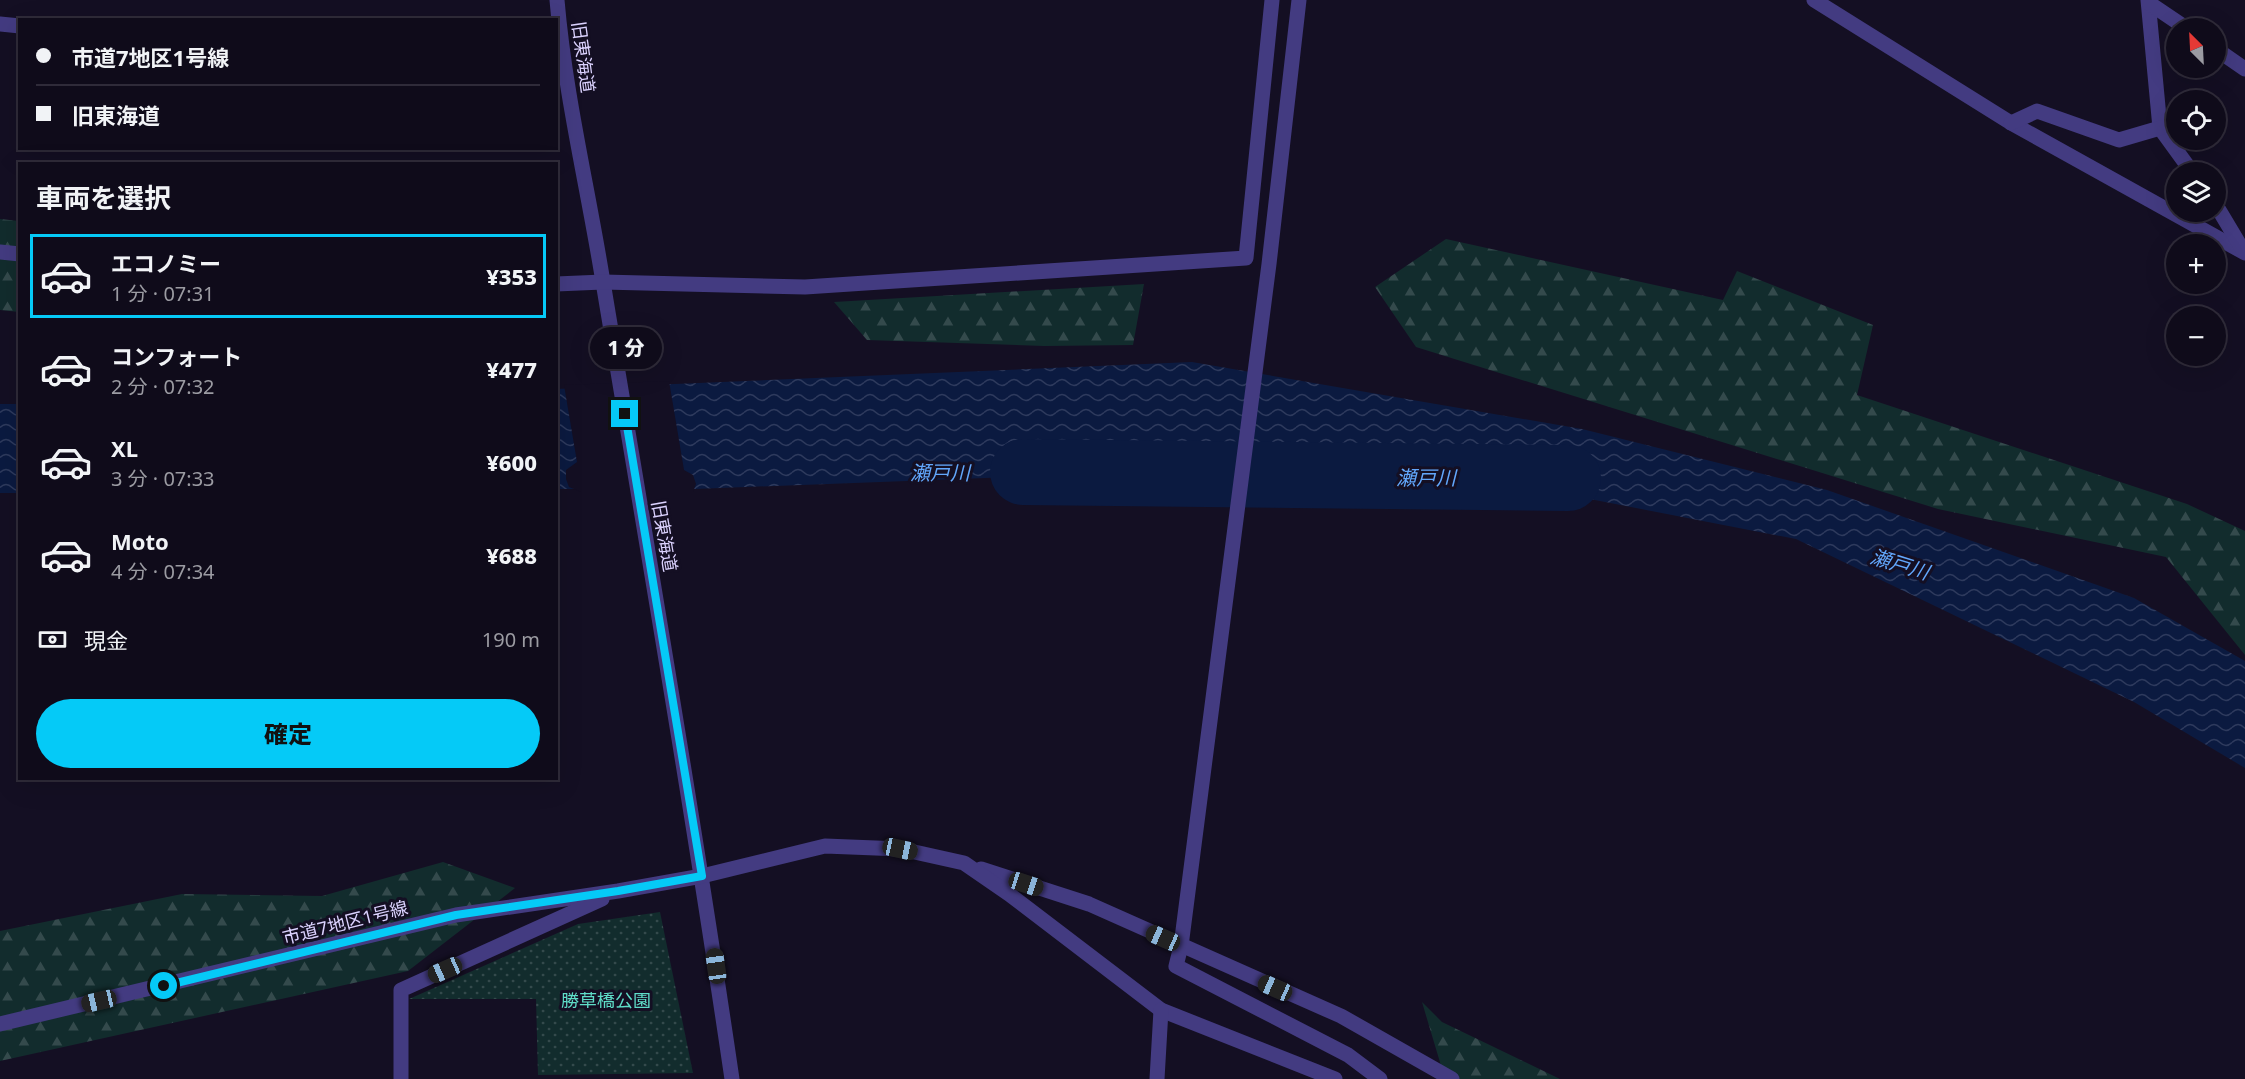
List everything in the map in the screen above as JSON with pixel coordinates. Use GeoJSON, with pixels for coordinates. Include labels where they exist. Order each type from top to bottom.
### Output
{"type":"FeatureCollection","features":[{"type":"Feature","properties":{"kind":"street","name":"旧東海道"},"geometry":{"type":"LineString","coordinates":[[557,0],[558,18]]}},
{"type":"Feature","properties":{"kind":"street"},"geometry":{"type":"LineString","coordinates":[[558,284],[603,282],[805,287],[1246,258],[1272,0]]}},
{"type":"Feature","properties":{"kind":"street"},"geometry":{"type":"LineString","coordinates":[[1299,0],[1269,264],[1181,946],[1176,966],[1348,1055],[1380,1079]]}},
{"type":"Feature","properties":{"kind":"street"},"geometry":{"type":"LineString","coordinates":[[1814,0],[2011,123],[2244,253]]}},
{"type":"Feature","properties":{"kind":"street"},"geometry":{"type":"LineString","coordinates":[[2149,2],[2172,18]]}},
{"type":"Feature","properties":{"kind":"street"},"geometry":{"type":"LineString","coordinates":[[2149,2],[2160,128],[2185,162]]}},
{"type":"Feature","properties":{"kind":"street"},"geometry":{"type":"LineString","coordinates":[[0,24],[18,26]]}},
{"type":"Feature","properties":{"kind":"street","name":"旧東海道"},"geometry":{"type":"LineString","coordinates":[[558,24],[559,47],[603,282],[696,835],[732,1079]]}},
{"type":"Feature","properties":{"kind":"street"},"geometry":{"type":"LineString","coordinates":[[2226,56],[2245,69]]}},
{"type":"Feature","properties":{"kind":"street"},"geometry":{"type":"LineString","coordinates":[[2011,123],[2037,111],[2119,140],[2160,128]]}},
{"type":"Feature","properties":{"kind":"street"},"geometry":{"type":"LineString","coordinates":[[2226,222],[2244,253]]}},
{"type":"Feature","properties":{"kind":"street"},"geometry":{"type":"LineString","coordinates":[[0,252],[18,254]]}},
{"type":"Feature","properties":{"kind":"street","name":"市道7地区1号線"},"geometry":{"type":"LineString","coordinates":[[0,1024],[456,915],[702,876],[825,846],[900,849],[964,863],[1089,904],[1341,1016],[1452,1079]]}},
{"type":"Feature","properties":{"kind":"street"},"geometry":{"type":"LineString","coordinates":[[964,863],[1009,894],[1161,1010],[1335,1079]]}},
{"type":"Feature","properties":{"kind":"street"},"geometry":{"type":"LineString","coordinates":[[401,1079],[401,990],[618,891]]}},
{"type":"Feature","properties":{"kind":"street"},"geometry":{"type":"LineString","coordinates":[[1157,1079],[1161,1010]]}},
{"type":"Feature","properties":{"kind":"green space"},"geometry":{"type":"Polygon","coordinates":[[[0,219],[18,221],[18,312],[0,310],[0,219]]]}},
{"type":"Feature","properties":{"kind":"green space"},"geometry":{"type":"Polygon","coordinates":[[[1446,239],[1723,300],[1737,271],[1873,325],[1857,395],[2187,504],[2245,531],[2245,655],[2166,557],[1938,509],[1416,347],[1375,287],[1446,239]]]}},
{"type":"Feature","properties":{"kind":"green space"},"geometry":{"type":"Polygon","coordinates":[[[1144,284],[1133,345],[1044,346],[867,340],[834,302],[1144,284]]]}},
{"type":"Feature","properties":{"kind":"green space"},"geometry":{"type":"Polygon","coordinates":[[[443,862],[515,888],[408,971],[0,1061],[0,931],[182,894],[322,896],[443,862]]]}},
{"type":"Feature","properties":{"kind":"green space","name":"勝草橋公園"},"geometry":{"type":"Polygon","coordinates":[[[660,912],[693,1073],[538,1075],[536,999],[409,999],[578,924],[660,912]]]}},
{"type":"Feature","properties":{"kind":"green space"},"geometry":{"type":"Polygon","coordinates":[[[1422,1002],[1442,1022],[1560,1079],[1445,1079],[1422,1002]]]}},
{"type":"Feature","properties":{"kind":"water"},"geometry":{"type":"Polygon","coordinates":[[[1192,362],[1582,429],[1827,490],[2134,598],[2245,661],[2245,768],[2134,702],[1796,539],[1476,477],[1113,473],[695,489],[558,489],[558,389],[1192,362]]]}},
{"type":"Feature","properties":{"kind":"water"},"geometry":{"type":"Polygon","coordinates":[[[0,404],[18,404],[18,493],[0,493],[0,404]]]}},
{"type":"Feature","properties":{"kind":"pier"},"geometry":{"type":"Polygon","coordinates":[[[669,381],[684,470],[693,475],[696,484],[693,492],[581,492],[569,487],[566,470],[577,462],[564,385],[669,381]]]}},
{"type":"Feature","properties":{"kind":"waterway","name":"瀬戸川"},"geometry":{"type":"LineString","coordinates":[[1023,472],[1568,478]]}},
{"type":"Feature","properties":{"kind":"route"},"geometry":{"type":"LineString","coordinates":[[164,986],[456,915],[702,876],[625,414]]}}]}
